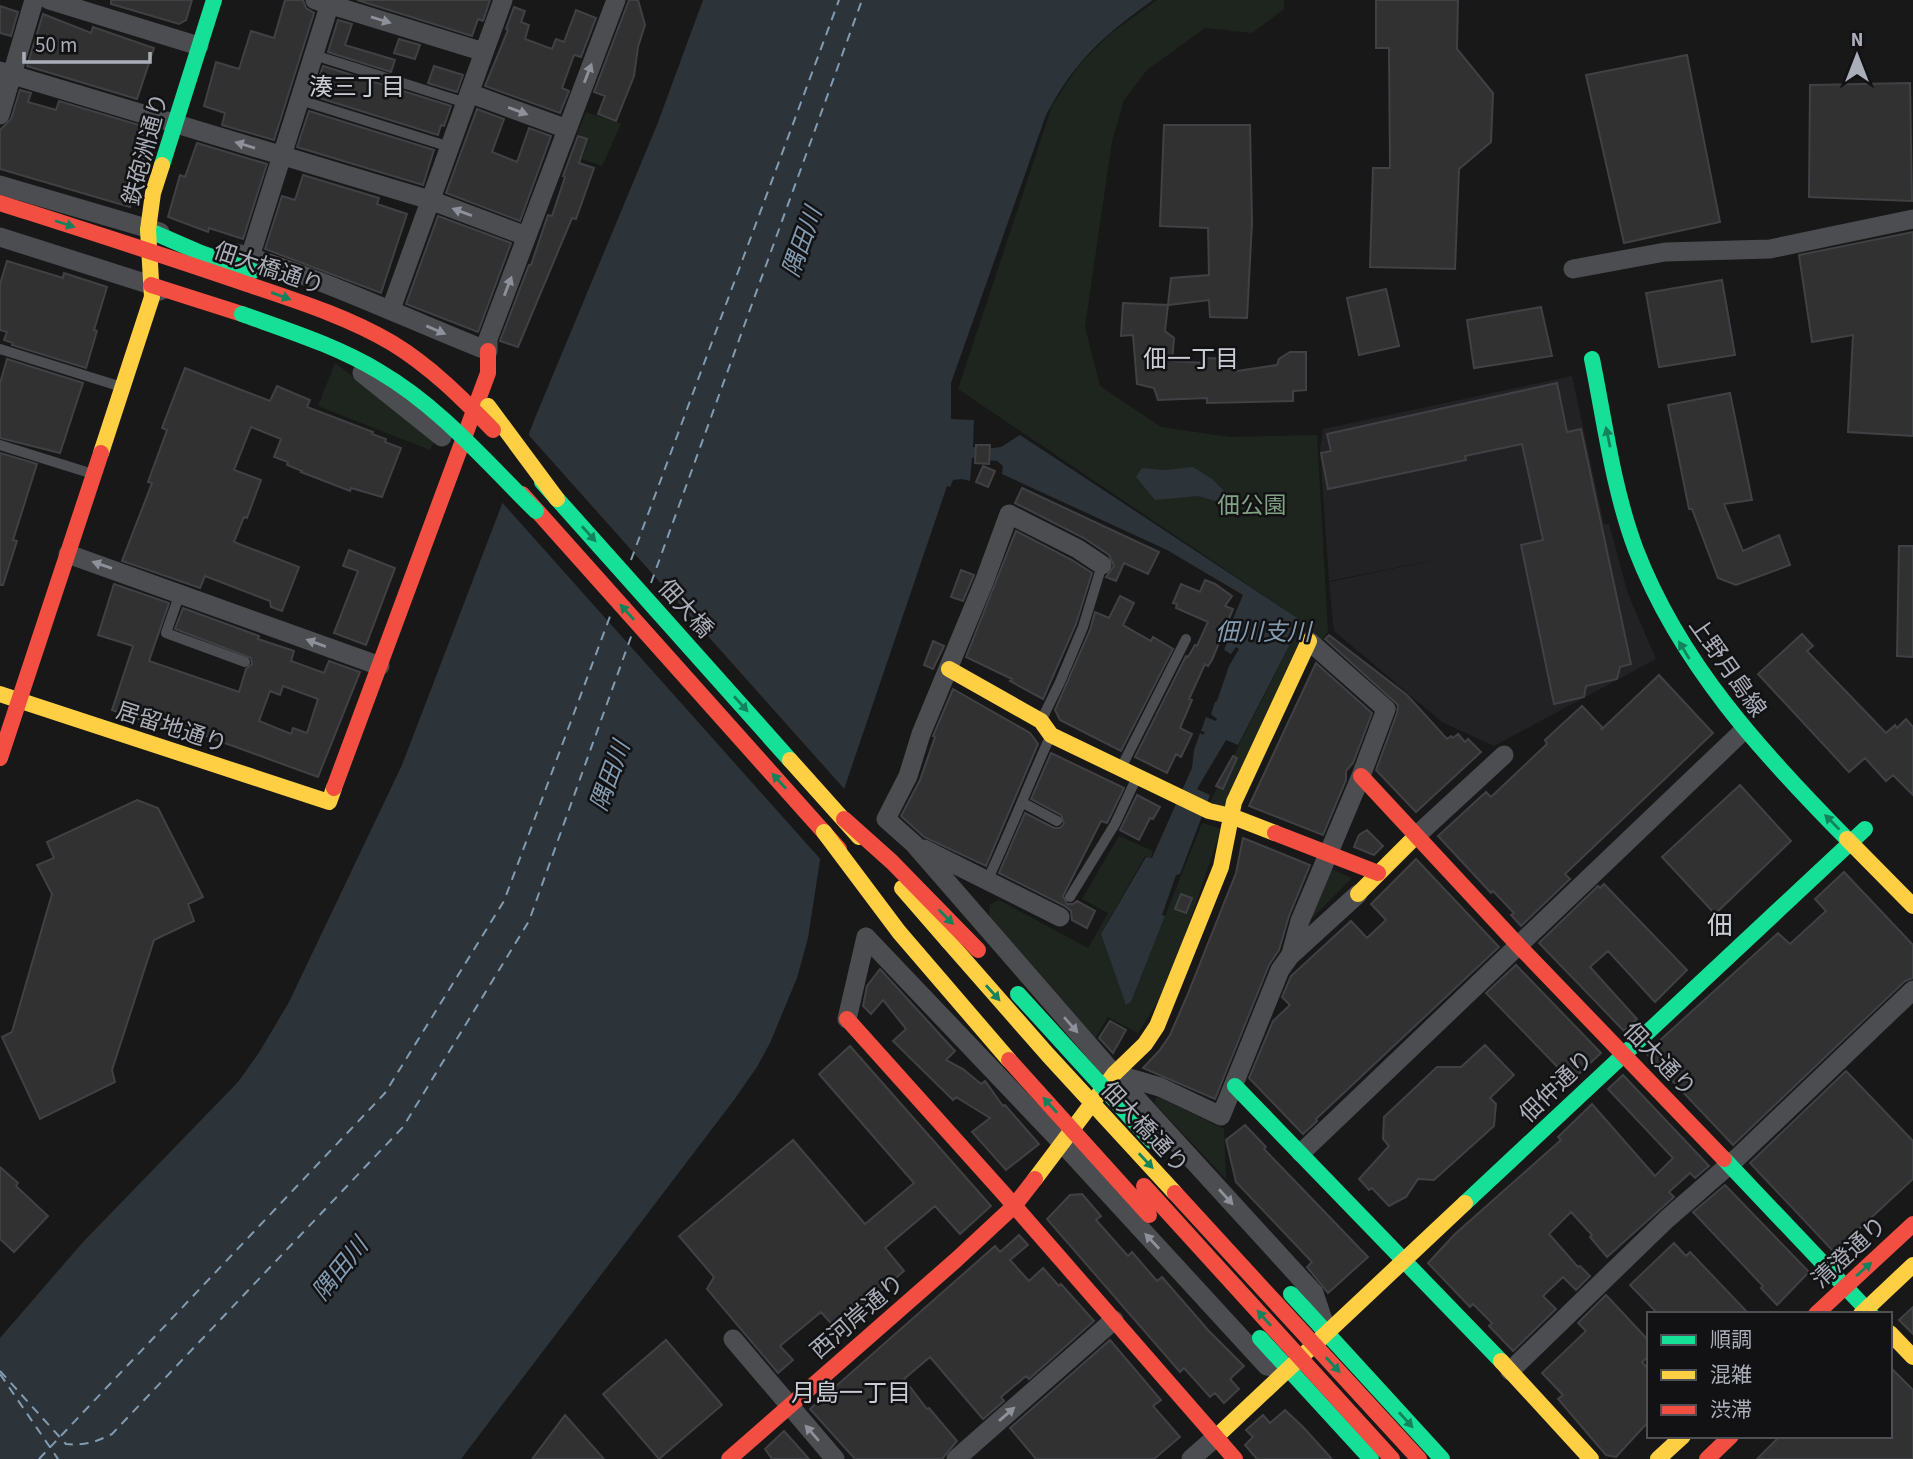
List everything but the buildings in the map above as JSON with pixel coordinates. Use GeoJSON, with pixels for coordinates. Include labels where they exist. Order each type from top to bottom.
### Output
{"type":"FeatureCollection","features":[{"type":"Feature","properties":{"kind":"main road","name":"鉄砲洲通り"},"geometry":{"type":"LineString","coordinates":[[1,752],[149,310],[151,285],[148,230],[153,194],[214,0]]}},
{"type":"Feature","properties":{"kind":"main road","name":"佃大橋通り"},"geometry":{"type":"LineString","coordinates":[[0,203],[225,276],[352,323],[392,343],[428,367],[456,391],[493,430]]}},
{"type":"Feature","properties":{"kind":"main road","name":"佃大橋通り"},"geometry":{"type":"LineString","coordinates":[[0,221],[241,299],[327,330],[365,347],[434,393],[486,449]]}},
{"type":"Feature","properties":{"kind":"main road"},"geometry":{"type":"LineString","coordinates":[[252,264],[358,310],[398,331],[436,357],[493,411],[557,499]]}},
{"type":"Feature","properties":{"kind":"main road"},"geometry":{"type":"LineString","coordinates":[[151,285],[242,314],[359,359],[425,404],[536,511]]}},
{"type":"Feature","properties":{"kind":"main road"},"geometry":{"type":"LineString","coordinates":[[380,666],[488,373],[488,351]]}},
{"type":"Feature","properties":{"kind":"main road","name":"上野月島線"},"geometry":{"type":"LineString","coordinates":[[1592,359],[1625,514],[1646,575],[1687,656],[1744,730],[1913,906]]}},
{"type":"Feature","properties":{"kind":"main road","name":"佃大橋"},"geometry":{"type":"LineString","coordinates":[[493,430],[844,819]]}},
{"type":"Feature","properties":{"kind":"main road","name":"佃大橋"},"geometry":{"type":"LineString","coordinates":[[486,449],[536,511],[824,832]]}},
{"type":"Feature","properties":{"kind":"main road","name":"西河岸通り"},"geometry":{"type":"LineString","coordinates":[[729,1459],[1014,1206],[1114,1074],[1145,1044],[1157,1026],[1221,867],[1234,803],[1309,641]]}},
{"type":"Feature","properties":{"kind":"main road","name":"居留地通り"},"geometry":{"type":"LineString","coordinates":[[0,694],[329,802],[380,666]]}},
{"type":"Feature","properties":{"kind":"main road"},"geometry":{"type":"LineString","coordinates":[[949,668],[1041,721],[1051,735],[1120,770],[1209,811],[1231,816],[1378,873]]}},
{"type":"Feature","properties":{"kind":"main road","name":"佃大通り"},"geometry":{"type":"LineString","coordinates":[[1361,776],[1518,945],[1845,1286],[1866,1312]]}},
{"type":"Feature","properties":{"kind":"main road"},"geometry":{"type":"LineString","coordinates":[[844,819],[892,862],[988,961]]}},
{"type":"Feature","properties":{"kind":"main road","name":"佃大橋通り"},"geometry":{"type":"LineString","coordinates":[[844,819],[947,942],[1039,1045],[1419,1459]]}},
{"type":"Feature","properties":{"kind":"main road","name":"佃仲通り"},"geometry":{"type":"LineString","coordinates":[[1216,1437],[1328,1333],[1361,1298],[1865,829]]}},
{"type":"Feature","properties":{"kind":"main road"},"geometry":{"type":"LineString","coordinates":[[824,832],[862,888],[921,962],[1371,1459]]}},
{"type":"Feature","properties":{"kind":"main road","name":"佃大橋通り"},"geometry":{"type":"LineString","coordinates":[[824,832],[1392,1459]]}},
{"type":"Feature","properties":{"kind":"main road"},"geometry":{"type":"LineString","coordinates":[[1358,894],[1416,836]]}},
{"type":"Feature","properties":{"kind":"main road"},"geometry":{"type":"LineString","coordinates":[[1006,981],[1163,1153]]}},
{"type":"Feature","properties":{"kind":"main road"},"geometry":{"type":"LineString","coordinates":[[847,1018],[1236,1459]]}},
{"type":"Feature","properties":{"kind":"main road"},"geometry":{"type":"LineString","coordinates":[[1235,1086],[1510,1371],[1591,1459]]}},
{"type":"Feature","properties":{"kind":"main road","name":"清澄通り"},"geometry":{"type":"LineString","coordinates":[[1818,1312],[1913,1224]]}},
{"type":"Feature","properties":{"kind":"main road"},"geometry":{"type":"LineString","coordinates":[[1866,1312],[1913,1265]]}},
{"type":"Feature","properties":{"kind":"main road"},"geometry":{"type":"LineString","coordinates":[[1287,1289],[1442,1459]]}},
{"type":"Feature","properties":{"kind":"main road"},"geometry":{"type":"LineString","coordinates":[[1892,1336],[1913,1357]]}},
{"type":"Feature","properties":{"kind":"main road"},"geometry":{"type":"LineString","coordinates":[[1658,1459],[1681,1438]]}},
{"type":"Feature","properties":{"kind":"main road"},"geometry":{"type":"LineString","coordinates":[[1707,1459],[1729,1438]]}},
{"type":"Feature","properties":{"kind":"street"},"geometry":{"type":"LineString","coordinates":[[0,115],[6,72],[34,0]]}},
{"type":"Feature","properties":{"kind":"street"},"geometry":{"type":"LineString","coordinates":[[48,0],[199,46]]}},
{"type":"Feature","properties":{"kind":"street"},"geometry":{"type":"LineString","coordinates":[[391,309],[503,0]]}},
{"type":"Feature","properties":{"kind":"street"},"geometry":{"type":"LineString","coordinates":[[0,185],[391,309],[434,330],[488,351],[488,339],[616,0]]}},
{"type":"Feature","properties":{"kind":"street"},"geometry":{"type":"LineString","coordinates":[[252,264],[314,54],[325,1],[484,52]]}},
{"type":"Feature","properties":{"kind":"street"},"geometry":{"type":"LineString","coordinates":[[6,72],[430,200],[526,236]]}},
{"type":"Feature","properties":{"kind":"street"},"geometry":{"type":"LineString","coordinates":[[468,98],[567,130]]}},
{"type":"Feature","properties":{"kind":"street"},"geometry":{"type":"LineString","coordinates":[[1573,270],[1665,252],[1770,249],[1913,219]]}},
{"type":"Feature","properties":{"kind":"street"},"geometry":{"type":"LineString","coordinates":[[0,237],[151,285],[177,301],[344,359],[429,425],[459,452]]}},
{"type":"Feature","properties":{"kind":"street"},"geometry":{"type":"LineString","coordinates":[[1102,565],[1009,514],[984,583],[921,734],[908,776],[886,820],[914,844],[1114,1074],[1314,1293],[1328,1333]]}},
{"type":"Feature","properties":{"kind":"street"},"geometry":{"type":"LineString","coordinates":[[68,554],[380,666]]}},
{"type":"Feature","properties":{"kind":"street"},"geometry":{"type":"LineString","coordinates":[[1290,956],[1300,921],[1386,709],[1309,641]]}},
{"type":"Feature","properties":{"kind":"street"},"geometry":{"type":"LineString","coordinates":[[1301,1153],[1744,730]]}},
{"type":"Feature","properties":{"kind":"street"},"geometry":{"type":"LineString","coordinates":[[1416,836],[1504,755]]}},
{"type":"Feature","properties":{"kind":"street"},"geometry":{"type":"LineString","coordinates":[[914,844],[1060,917]]}},
{"type":"Feature","properties":{"kind":"street"},"geometry":{"type":"LineString","coordinates":[[1114,1074],[1160,1087],[1221,1116],[1280,970],[1290,956],[1358,894]]}},
{"type":"Feature","properties":{"kind":"street"},"geometry":{"type":"LineString","coordinates":[[847,1018],[866,937],[1062,1143],[1267,1366],[1288,1369]]}},
{"type":"Feature","properties":{"kind":"street"},"geometry":{"type":"LineString","coordinates":[[1510,1371],[1667,1219],[1913,990]]}},
{"type":"Feature","properties":{"kind":"street"},"geometry":{"type":"LineString","coordinates":[[956,1459],[1114,1320]]}},
{"type":"Feature","properties":{"kind":"street"},"geometry":{"type":"LineString","coordinates":[[733,1339],[835,1459]]}},
{"type":"Feature","properties":{"kind":"street"},"geometry":{"type":"LineString","coordinates":[[1191,1459],[1216,1437]]}},
{"type":"Feature","properties":{"kind":"lane"},"geometry":{"type":"LineString","coordinates":[[314,54],[468,98]]}},
{"type":"Feature","properties":{"kind":"lane"},"geometry":{"type":"LineString","coordinates":[[300,100],[450,147]]}},
{"type":"Feature","properties":{"kind":"lane"},"geometry":{"type":"LineString","coordinates":[[0,349],[122,387]]}},
{"type":"Feature","properties":{"kind":"lane"},"geometry":{"type":"LineString","coordinates":[[0,445],[94,474]]}},
{"type":"Feature","properties":{"kind":"lane"},"geometry":{"type":"LineString","coordinates":[[1041,721],[1083,627],[1102,565]]}},
{"type":"Feature","properties":{"kind":"lane"},"geometry":{"type":"LineString","coordinates":[[180,593],[166,634],[245,662]]}},
{"type":"Feature","properties":{"kind":"lane"},"geometry":{"type":"LineString","coordinates":[[1120,770],[1186,639]]}},
{"type":"Feature","properties":{"kind":"lane"},"geometry":{"type":"LineString","coordinates":[[987,881],[1051,735]]}},
{"type":"Feature","properties":{"kind":"lane"},"geometry":{"type":"LineString","coordinates":[[1070,897],[1120,815],[1136,777]]}},
{"type":"Feature","properties":{"kind":"lane"},"geometry":{"type":"LineString","coordinates":[[1023,803],[1057,821]]}},
{"type":"Feature","properties":{"kind":"shaded area"},"geometry":{"type":"Polygon","coordinates":[[[1572,376],[1604,524],[1609,524],[1628,594],[1656,659],[1494,746],[1442,722],[1334,631],[1329,582],[1449,557],[1329,581],[1320,450],[1323,429],[1572,376]]]}},
{"type":"Feature","properties":{"kind":"green space","name":"佃公園"},"geometry":{"type":"Polygon","coordinates":[[[1157,0],[1284,0],[1284,9],[1252,33],[1205,28],[1147,70],[1124,100],[1112,141],[1085,327],[1100,386],[1161,427],[1230,437],[1317,435],[1328,632],[1316,646],[1230,811],[1209,804],[1302,621],[958,389],[1052,106],[1078,66],[1110,34],[1157,0]]]}},
{"type":"Feature","properties":{"kind":"green space"},"geometry":{"type":"Polygon","coordinates":[[[586,112],[621,124],[602,166],[582,159],[588,139],[577,134],[586,112]]]}},
{"type":"Feature","properties":{"kind":"green space"},"geometry":{"type":"Polygon","coordinates":[[[335,363],[436,439],[430,450],[318,406],[335,363]]]}},
{"type":"Feature","properties":{"kind":"green space"},"geometry":{"type":"Polygon","coordinates":[[[1202,823],[1221,829],[1168,986],[1138,1033],[1108,1017],[1093,1042],[989,917],[990,904],[999,900],[1088,948],[1108,913],[1082,899],[1119,836],[1153,851],[1151,858],[1145,856],[1101,934],[1127,1005],[1131,1002],[1202,823]]]}},
{"type":"Feature","properties":{"kind":"green space"},"geometry":{"type":"Polygon","coordinates":[[[1327,867],[1352,878],[1313,917],[1307,914],[1327,867]]]}},
{"type":"Feature","properties":{"kind":"green space"},"geometry":{"type":"Polygon","coordinates":[[[1157,1096],[1224,1129],[1226,1179],[1154,1103],[1157,1096]]]}},
{"type":"Feature","properties":{"kind":"water","name":"隅田川"},"geometry":{"type":"Polygon","coordinates":[[[703,0],[1153,0],[1092,50],[1068,79],[1046,115],[951,383],[951,419],[974,420],[973,447],[979,448],[978,457],[972,458],[970,481],[953,480],[950,487],[947,486],[820,860],[808,938],[797,978],[770,1043],[734,1100],[461,1459],[0,1459],[0,1338],[83,1242],[238,1082],[289,1002],[402,765],[535,418],[657,125],[703,0]]]}},
{"type":"Feature","properties":{"kind":"water","name":"佃川支川"},"geometry":{"type":"Polygon","coordinates":[[[1020,435],[1302,621],[1238,745],[1226,740],[1197,789],[1210,795],[1180,874],[1176,875],[1162,915],[1165,916],[1131,1002],[1126,1005],[1101,934],[1146,857],[1152,858],[1192,768],[1200,733],[1203,735],[1205,732],[1201,731],[1206,717],[1216,721],[1217,719],[1211,714],[1229,666],[1239,649],[1236,647],[1231,654],[1224,650],[1229,637],[1226,635],[1243,595],[1167,550],[1002,474],[1003,466],[997,461],[986,460],[986,449],[1001,447],[1020,435]]]}},
{"type":"Feature","properties":{"kind":"water"},"geometry":{"type":"Polygon","coordinates":[[[1193,467],[1212,479],[1227,494],[1226,504],[1198,496],[1155,500],[1136,477],[1142,468],[1164,470],[1193,467]]]}},
{"type":"Feature","properties":{"kind":"pier"},"geometry":{"type":"Polygon","coordinates":[[[526,432],[847,792],[823,862],[500,500],[526,432]]]}},
{"type":"Feature","properties":{"kind":"ferry route"},"geometry":{"type":"LineString","coordinates":[[631,560],[839,0]]}},
{"type":"Feature","properties":{"kind":"ferry route"},"geometry":{"type":"LineString","coordinates":[[651,583],[862,0]]}},
{"type":"Feature","properties":{"kind":"ferry route"},"geometry":{"type":"LineString","coordinates":[[39,1459],[385,1093],[504,901],[612,611]]}},
{"type":"Feature","properties":{"kind":"ferry route"},"geometry":{"type":"LineString","coordinates":[[0,1371],[66,1444],[90,1443],[112,1434],[403,1127],[529,921],[632,634]]}},
{"type":"Feature","properties":{"kind":"ferry route"},"geometry":{"type":"LineString","coordinates":[[0,1374],[58,1459]]}},
{"type":"Feature","properties":{"kind":"traffic: fast"},"geometry":{"type":"LineString","coordinates":[[162,165],[214,0]]}},
{"type":"Feature","properties":{"kind":"traffic: fast"},"geometry":{"type":"LineString","coordinates":[[148,230],[201,253],[253,271]]}},
{"type":"Feature","properties":{"kind":"traffic: fast"},"geometry":{"type":"LineString","coordinates":[[242,314],[347,354],[402,386],[443,419],[536,511]]}},
{"type":"Feature","properties":{"kind":"traffic: fast"},"geometry":{"type":"LineString","coordinates":[[1592,359],[1621,503],[1636,550],[1654,592],[1700,669],[1726,705],[1784,774],[1847,839]]}},
{"type":"Feature","properties":{"kind":"traffic: fast"},"geometry":{"type":"LineString","coordinates":[[542,482],[790,760]]}},
{"type":"Feature","properties":{"kind":"traffic: fast"},"geometry":{"type":"LineString","coordinates":[[1465,1203],[1865,829]]}},
{"type":"Feature","properties":{"kind":"traffic: fast"},"geometry":{"type":"LineString","coordinates":[[1018,994],[1152,1141]]}},
{"type":"Feature","properties":{"kind":"traffic: fast"},"geometry":{"type":"LineString","coordinates":[[1235,1086],[1501,1361]]}},
{"type":"Feature","properties":{"kind":"traffic: fast"},"geometry":{"type":"LineString","coordinates":[[1724,1159],[1869,1312]]}},
{"type":"Feature","properties":{"kind":"traffic: fast"},"geometry":{"type":"LineString","coordinates":[[1291,1294],[1442,1459]]}},
{"type":"Feature","properties":{"kind":"traffic: fast"},"geometry":{"type":"LineString","coordinates":[[1260,1338],[1371,1459]]}},
{"type":"Feature","properties":{"kind":"traffic: slow"},"geometry":{"type":"LineString","coordinates":[[101,453],[152,297],[148,230],[153,193],[162,165]]}},
{"type":"Feature","properties":{"kind":"traffic: slow"},"geometry":{"type":"LineString","coordinates":[[488,406],[557,499]]}},
{"type":"Feature","properties":{"kind":"traffic: slow"},"geometry":{"type":"LineString","coordinates":[[1035,1179],[1114,1074],[1145,1044],[1157,1026],[1221,867],[1234,802],[1309,641]]}},
{"type":"Feature","properties":{"kind":"traffic: slow"},"geometry":{"type":"LineString","coordinates":[[949,669],[1041,721],[1051,735],[1209,811],[1231,816],[1275,833]]}},
{"type":"Feature","properties":{"kind":"traffic: slow"},"geometry":{"type":"LineString","coordinates":[[0,694],[329,802],[334,788]]}},
{"type":"Feature","properties":{"kind":"traffic: slow"},"geometry":{"type":"LineString","coordinates":[[790,760],[859,837]]}},
{"type":"Feature","properties":{"kind":"traffic: slow"},"geometry":{"type":"LineString","coordinates":[[824,832],[899,932],[1009,1060]]}},
{"type":"Feature","properties":{"kind":"traffic: slow"},"geometry":{"type":"LineString","coordinates":[[1358,894],[1416,836]]}},
{"type":"Feature","properties":{"kind":"traffic: slow"},"geometry":{"type":"LineString","coordinates":[[1847,839],[1913,906]]}},
{"type":"Feature","properties":{"kind":"traffic: slow"},"geometry":{"type":"LineString","coordinates":[[902,888],[948,941]]}},
{"type":"Feature","properties":{"kind":"traffic: slow"},"geometry":{"type":"LineString","coordinates":[[948,941],[1175,1193]]}},
{"type":"Feature","properties":{"kind":"traffic: slow"},"geometry":{"type":"LineString","coordinates":[[1216,1437],[1465,1203]]}},
{"type":"Feature","properties":{"kind":"traffic: slow"},"geometry":{"type":"LineString","coordinates":[[1863,1312],[1913,1265]]}},
{"type":"Feature","properties":{"kind":"traffic: slow"},"geometry":{"type":"LineString","coordinates":[[1892,1335],[1913,1357]]}},
{"type":"Feature","properties":{"kind":"traffic: slow"},"geometry":{"type":"LineString","coordinates":[[1501,1361],[1591,1459]]}},
{"type":"Feature","properties":{"kind":"traffic: slow"},"geometry":{"type":"LineString","coordinates":[[1658,1459],[1681,1438]]}},
{"type":"Feature","properties":{"kind":"traffic: jam"},"geometry":{"type":"LineString","coordinates":[[0,203],[320,309],[356,325],[392,343],[419,362],[457,394],[493,430]]}},
{"type":"Feature","properties":{"kind":"traffic: jam"},"geometry":{"type":"LineString","coordinates":[[151,285],[242,314]]}},
{"type":"Feature","properties":{"kind":"traffic: jam"},"geometry":{"type":"LineString","coordinates":[[334,788],[488,373],[488,351]]}},
{"type":"Feature","properties":{"kind":"traffic: jam"},"geometry":{"type":"LineString","coordinates":[[0,758],[101,453]]}},
{"type":"Feature","properties":{"kind":"traffic: jam"},"geometry":{"type":"LineString","coordinates":[[522,494],[839,849]]}},
{"type":"Feature","properties":{"kind":"traffic: jam"},"geometry":{"type":"LineString","coordinates":[[1361,776],[1518,945],[1724,1159]]}},
{"type":"Feature","properties":{"kind":"traffic: jam"},"geometry":{"type":"LineString","coordinates":[[844,819],[892,862],[978,950]]}},
{"type":"Feature","properties":{"kind":"traffic: jam"},"geometry":{"type":"LineString","coordinates":[[1275,833],[1378,873]]}},
{"type":"Feature","properties":{"kind":"traffic: jam"},"geometry":{"type":"LineString","coordinates":[[847,1019],[1235,1459]]}},
{"type":"Feature","properties":{"kind":"traffic: jam"},"geometry":{"type":"LineString","coordinates":[[1009,1060],[1149,1215]]}},
{"type":"Feature","properties":{"kind":"traffic: jam"},"geometry":{"type":"LineString","coordinates":[[729,1459],[956,1260],[1014,1206],[1035,1179]]}},
{"type":"Feature","properties":{"kind":"traffic: jam"},"geometry":{"type":"LineString","coordinates":[[1144,1186],[1392,1459]]}},
{"type":"Feature","properties":{"kind":"traffic: jam"},"geometry":{"type":"LineString","coordinates":[[1175,1193],[1419,1459]]}},
{"type":"Feature","properties":{"kind":"traffic: jam"},"geometry":{"type":"LineString","coordinates":[[1818,1312],[1913,1224]]}},
{"type":"Feature","properties":{"kind":"traffic: jam"},"geometry":{"type":"LineString","coordinates":[[1707,1459],[1729,1438]]}},
{"type":"Feature","properties":{"kind":"district","name":"湊三丁目"},"geometry":{"type":"Point","coordinates":[357,87]}},
{"type":"Feature","properties":{"kind":"district","name":"佃一丁目"},"geometry":{"type":"Point","coordinates":[1191,359]}},
{"type":"Feature","properties":{"kind":"district","name":"佃"},"geometry":{"type":"Point","coordinates":[1720,925]}},
{"type":"Feature","properties":{"kind":"district","name":"月島一丁目"},"geometry":{"type":"Point","coordinates":[851,1393]}}]}
